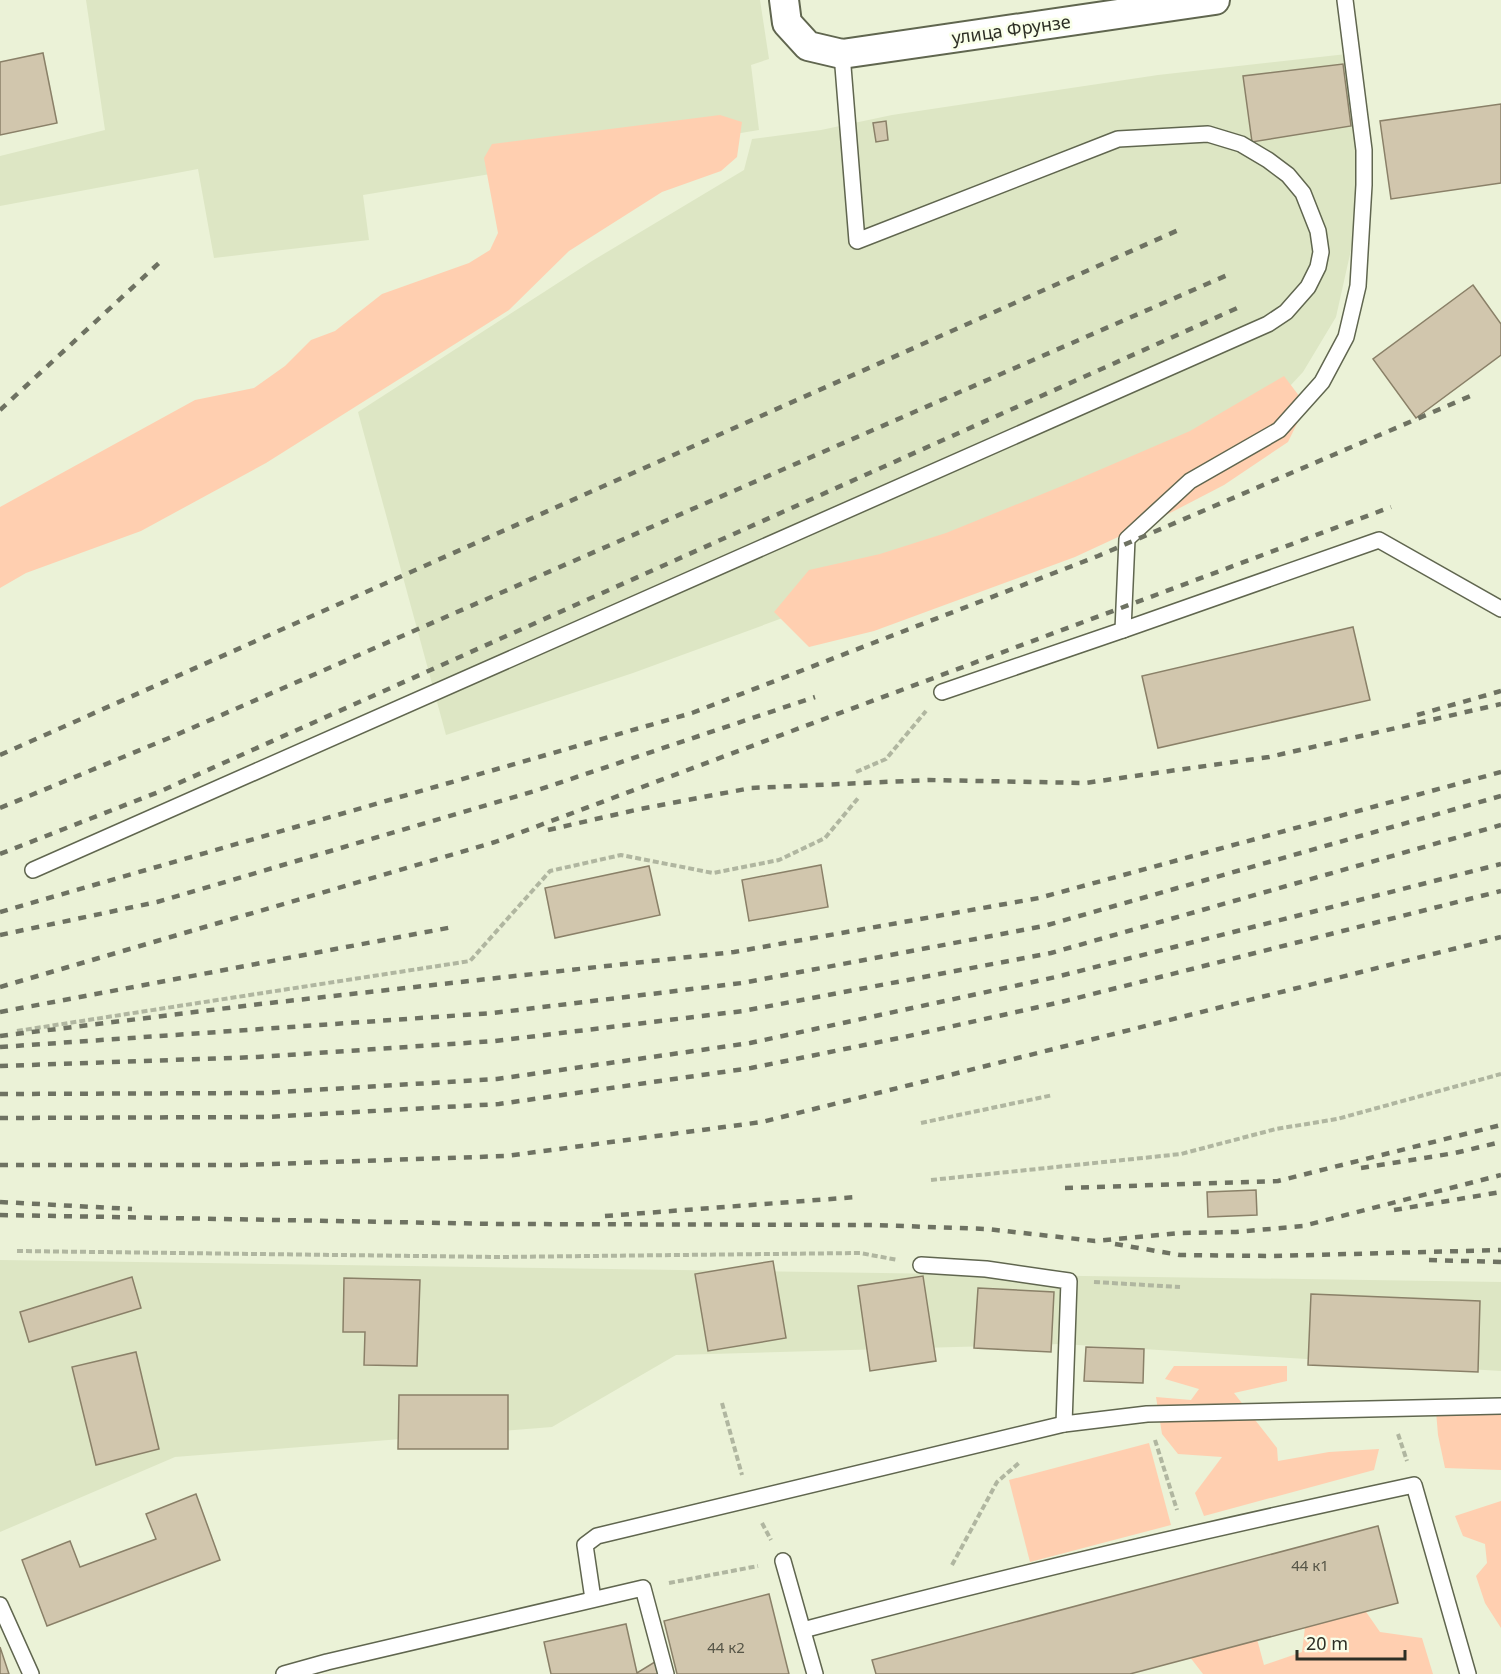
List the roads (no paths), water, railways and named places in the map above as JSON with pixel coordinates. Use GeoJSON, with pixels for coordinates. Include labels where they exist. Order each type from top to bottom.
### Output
{"type":"FeatureCollection","features":[{"type":"Feature","properties":{"kind":"street","name":"улица Фрунзе"},"geometry":{"type":"LineString","coordinates":[[784,0],[788,23],[808,46],[842,54],[1215,0]]}},
{"type":"Feature","properties":{"kind":"lane"},"geometry":{"type":"LineString","coordinates":[[1123,630],[1127,539],[1190,481],[1279,430],[1322,382],[1346,337],[1358,286],[1364,150],[1345,0]]}},
{"type":"Feature","properties":{"kind":"lane"},"geometry":{"type":"LineString","coordinates":[[33,870],[1268,324],[1294,304],[1308,286],[1318,267],[1321,252],[1318,231],[1303,193],[1288,175],[1268,160],[1241,144],[1208,134],[1118,139],[857,242],[842,54]]}},
{"type":"Feature","properties":{"kind":"lane"},"geometry":{"type":"LineString","coordinates":[[942,692],[1379,540],[1501,609]]}},
{"type":"Feature","properties":{"kind":"lane"},"geometry":{"type":"LineString","coordinates":[[921,1265],[986,1269],[1070,1281],[1064,1424]]}},
{"type":"Feature","properties":{"kind":"lane"},"geometry":{"type":"LineString","coordinates":[[593,1599],[585,1545],[597,1536],[1064,1424],[1147,1414],[1501,1406]]}},
{"type":"Feature","properties":{"kind":"lane"},"geometry":{"type":"LineString","coordinates":[[803,1630],[936,1594],[1184,1534],[1414,1485],[1468,1674]]}},
{"type":"Feature","properties":{"kind":"lane"},"geometry":{"type":"LineString","coordinates":[[783,1561],[815,1674]]}},
{"type":"Feature","properties":{"kind":"lane"},"geometry":{"type":"LineString","coordinates":[[284,1674],[329,1668],[643,1588],[666,1674]]}},
{"type":"Feature","properties":{"kind":"lane"},"geometry":{"type":"LineString","coordinates":[[0,1605],[31,1674]]}},
{"type":"Feature","properties":{"kind":"railway"},"geometry":{"type":"LineString","coordinates":[[0,755],[1183,228]]}},
{"type":"Feature","properties":{"kind":"railway"},"geometry":{"type":"LineString","coordinates":[[0,410],[160,262]]}},
{"type":"Feature","properties":{"kind":"railway"},"geometry":{"type":"LineString","coordinates":[[0,808],[169,738],[1232,273]]}},
{"type":"Feature","properties":{"kind":"railway"},"geometry":{"type":"LineString","coordinates":[[0,854],[161,791],[1244,305]]}},
{"type":"Feature","properties":{"kind":"railway"},"geometry":{"type":"LineString","coordinates":[[0,912],[692,713],[1098,556],[1475,394]]}},
{"type":"Feature","properties":{"kind":"railway"},"geometry":{"type":"LineString","coordinates":[[0,987],[495,842],[1391,507]]}},
{"type":"Feature","properties":{"kind":"railway"},"geometry":{"type":"LineString","coordinates":[[1417,715],[1501,691]]}},
{"type":"Feature","properties":{"kind":"railway"},"geometry":{"type":"LineString","coordinates":[[0,935],[157,902],[538,790],[815,697]]}},
{"type":"Feature","properties":{"kind":"railway"},"geometry":{"type":"LineString","coordinates":[[548,830],[640,809],[751,788],[929,780],[1085,783],[1269,757],[1501,704]]}},
{"type":"Feature","properties":{"kind":"railway"},"geometry":{"type":"LineString","coordinates":[[0,1036],[260,1004],[734,952],[1039,898],[1501,772]]}},
{"type":"Feature","properties":{"kind":"railway"},"geometry":{"type":"LineString","coordinates":[[0,1047],[493,1013],[742,983],[1044,926],[1501,796]]}},
{"type":"Feature","properties":{"kind":"railway"},"geometry":{"type":"LineString","coordinates":[[0,1066],[258,1057],[495,1041],[743,1011],[1051,953],[1501,825]]}},
{"type":"Feature","properties":{"kind":"railway"},"geometry":{"type":"LineString","coordinates":[[0,1094],[263,1093],[497,1079],[750,1043],[1056,977],[1501,864]]}},
{"type":"Feature","properties":{"kind":"railway"},"geometry":{"type":"LineString","coordinates":[[0,1118],[266,1117],[499,1104],[751,1068],[1061,1002],[1501,891]]}},
{"type":"Feature","properties":{"kind":"railway"},"geometry":{"type":"LineString","coordinates":[[0,1012],[453,927]]}},
{"type":"Feature","properties":{"kind":"railway"},"geometry":{"type":"LineString","coordinates":[[0,1165],[241,1165],[506,1156],[762,1122],[1501,937]]}},
{"type":"Feature","properties":{"kind":"railway"},"geometry":{"type":"LineString","coordinates":[[1065,1188],[1278,1181],[1501,1125]]}},
{"type":"Feature","properties":{"kind":"railway"},"geometry":{"type":"LineString","coordinates":[[1361,1168],[1455,1153],[1501,1142]]}},
{"type":"Feature","properties":{"kind":"railway"},"geometry":{"type":"LineString","coordinates":[[0,1215],[500,1224],[873,1225],[987,1229],[1095,1241],[1180,1233],[1236,1232],[1303,1226],[1501,1175]]}},
{"type":"Feature","properties":{"kind":"railway"},"geometry":{"type":"LineString","coordinates":[[1394,1210],[1501,1192]]}},
{"type":"Feature","properties":{"kind":"railway"},"geometry":{"type":"LineString","coordinates":[[605,1216],[857,1197]]}},
{"type":"Feature","properties":{"kind":"railway"},"geometry":{"type":"LineString","coordinates":[[0,1202],[132,1209]]}},
{"type":"Feature","properties":{"kind":"railway"},"geometry":{"type":"LineString","coordinates":[[1115,1244],[1180,1255],[1274,1256],[1501,1250]]}},
{"type":"Feature","properties":{"kind":"railway"},"geometry":{"type":"LineString","coordinates":[[1429,1260],[1501,1262]]}}]}
